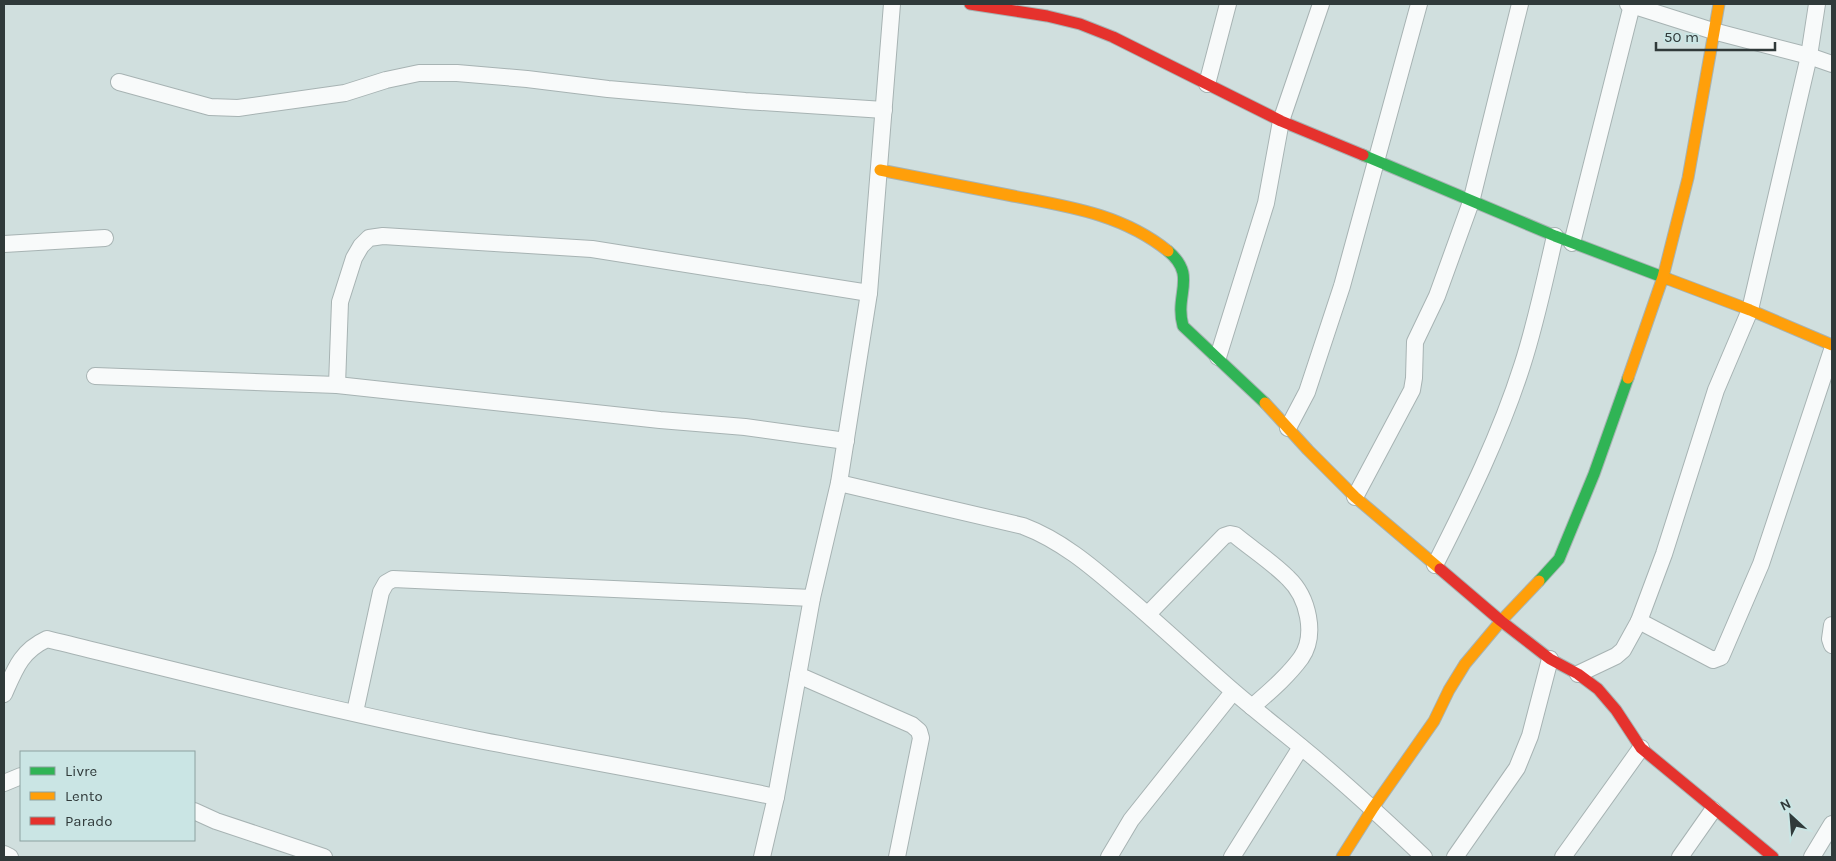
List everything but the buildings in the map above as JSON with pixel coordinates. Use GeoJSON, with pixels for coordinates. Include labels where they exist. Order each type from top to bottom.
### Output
{"type":"FeatureCollection","features":[{"type":"Feature","properties":{"kind":"street"},"geometry":{"type":"LineString","coordinates":[[762,857],[776,797],[812,598],[839,483],[869,293],[892,4]]}},
{"type":"Feature","properties":{"kind":"street"},"geometry":{"type":"LineString","coordinates":[[970,4],[1047,16],[1080,24],[1113,37],[1281,122],[1572,243],[1750,310],[1832,345]]}},
{"type":"Feature","properties":{"kind":"street"},"geometry":{"type":"LineString","coordinates":[[1207,84],[1228,4]]}},
{"type":"Feature","properties":{"kind":"street"},"geometry":{"type":"LineString","coordinates":[[1218,357],[1266,203],[1281,122],[1321,4]]}},
{"type":"Feature","properties":{"kind":"street"},"geometry":{"type":"LineString","coordinates":[[1288,428],[1307,392],[1322,352],[1342,286],[1419,4]]}},
{"type":"Feature","properties":{"kind":"street"},"geometry":{"type":"LineString","coordinates":[[1355,497],[1412,390],[1415,342],[1437,296],[1472,202],[1520,4]]}},
{"type":"Feature","properties":{"kind":"street"},"geometry":{"type":"LineString","coordinates":[[1572,243],[1630,4],[1713,31],[1809,56],[1832,64]]}},
{"type":"Feature","properties":{"kind":"street"},"geometry":{"type":"LineString","coordinates":[[1342,857],[1373,808],[1434,721],[1449,690],[1465,664],[1501,621],[1559,559],[1594,474],[1663,277],[1690,168],[1700,120],[1713,31],[1720,4]]}},
{"type":"Feature","properties":{"kind":"street"},"geometry":{"type":"LineString","coordinates":[[1578,674],[1616,656],[1623,650],[1640,621],[1664,554],[1716,390],[1750,310],[1809,56],[1817,4]]}},
{"type":"Feature","properties":{"kind":"street"},"geometry":{"type":"LineString","coordinates":[[119,82],[210,107],[238,108],[345,93],[386,80],[419,73],[456,73],[715,99],[884,110]]}},
{"type":"Feature","properties":{"kind":"street"},"geometry":{"type":"LineString","coordinates":[[880,170],[1086,210],[1107,216],[1147,236],[1178,261],[1185,278],[1179,305],[1182,326],[1261,398],[1355,497],[1501,621],[1550,659],[1578,674],[1598,690],[1616,710],[1641,748],[1773,857]]}},
{"type":"Feature","properties":{"kind":"street"},"geometry":{"type":"LineString","coordinates":[[337,385],[340,302],[354,258],[361,246],[369,238],[410,236],[592,249],[869,293]]}},
{"type":"Feature","properties":{"kind":"street"},"geometry":{"type":"LineString","coordinates":[[1435,565],[1474,488],[1522,366],[1555,236]]}},
{"type":"Feature","properties":{"kind":"street"},"geometry":{"type":"LineString","coordinates":[[4,244],[105,238]]}},
{"type":"Feature","properties":{"kind":"street"},"geometry":{"type":"LineString","coordinates":[[1640,621],[1713,660],[1721,657],[1761,564],[1832,350]]}},
{"type":"Feature","properties":{"kind":"street"},"geometry":{"type":"LineString","coordinates":[[94,376],[337,385],[650,419],[745,427],[846,440]]}},
{"type":"Feature","properties":{"kind":"street"},"geometry":{"type":"LineString","coordinates":[[839,483],[1023,526],[1042,533],[1092,567],[1148,614],[1233,692],[1373,808],[1424,857]]}},
{"type":"Feature","properties":{"kind":"street"},"geometry":{"type":"LineString","coordinates":[[1148,614],[1224,536],[1230,534],[1235,535],[1289,578],[1299,592],[1308,615],[1310,631],[1308,644],[1302,657],[1286,676],[1252,707]]}},
{"type":"Feature","properties":{"kind":"street"},"geometry":{"type":"LineString","coordinates":[[355,712],[381,592],[386,583],[394,579],[812,598]]}},
{"type":"Feature","properties":{"kind":"street"},"geometry":{"type":"LineString","coordinates":[[1832,625],[1830,638],[1832,645]]}},
{"type":"Feature","properties":{"kind":"street"},"geometry":{"type":"LineString","coordinates":[[4,694],[12,674],[24,653],[37,643],[47,639],[264,693],[474,739],[776,797]]}},
{"type":"Feature","properties":{"kind":"street"},"geometry":{"type":"LineString","coordinates":[[1456,857],[1517,768],[1530,736],[1550,659]]}},
{"type":"Feature","properties":{"kind":"street"},"geometry":{"type":"LineString","coordinates":[[798,675],[912,725],[919,731],[921,738],[897,857]]}},
{"type":"Feature","properties":{"kind":"street"},"geometry":{"type":"LineString","coordinates":[[1109,857],[1131,820],[1233,692]]}},
{"type":"Feature","properties":{"kind":"street"},"geometry":{"type":"LineString","coordinates":[[1232,857],[1301,747]]}},
{"type":"Feature","properties":{"kind":"street"},"geometry":{"type":"LineString","coordinates":[[1563,857],[1641,748]]}},
{"type":"Feature","properties":{"kind":"street"},"geometry":{"type":"LineString","coordinates":[[4,783],[20,776]]}},
{"type":"Feature","properties":{"kind":"street"},"geometry":{"type":"LineString","coordinates":[[1680,857],[1714,810]]}},
{"type":"Feature","properties":{"kind":"street"},"geometry":{"type":"LineString","coordinates":[[195,811],[216,821],[324,857]]}},
{"type":"Feature","properties":{"kind":"street"},"geometry":{"type":"LineString","coordinates":[[1812,857],[1832,824]]}},
{"type":"Feature","properties":{"kind":"street"},"geometry":{"type":"LineString","coordinates":[[4,854],[10,857]]}},
{"type":"Feature","properties":{"kind":"traffic: fast"},"geometry":{"type":"LineString","coordinates":[[1363,155],[1555,236],[1668,279]]}},
{"type":"Feature","properties":{"kind":"traffic: fast"},"geometry":{"type":"LineString","coordinates":[[1168,251],[1177,260],[1184,277],[1181,304],[1183,326],[1265,403]]}},
{"type":"Feature","properties":{"kind":"traffic: fast"},"geometry":{"type":"LineString","coordinates":[[1539,581],[1559,559],[1594,474],[1628,378]]}},
{"type":"Feature","properties":{"kind":"traffic: slow"},"geometry":{"type":"LineString","coordinates":[[1628,378],[1663,277],[1688,178],[1719,4]]}},
{"type":"Feature","properties":{"kind":"traffic: slow"},"geometry":{"type":"LineString","coordinates":[[880,170],[1092,213],[1112,219],[1131,228],[1150,238],[1168,251]]}},
{"type":"Feature","properties":{"kind":"traffic: slow"},"geometry":{"type":"LineString","coordinates":[[1668,279],[1750,310],[1832,345]]}},
{"type":"Feature","properties":{"kind":"traffic: slow"},"geometry":{"type":"LineString","coordinates":[[1265,403],[1355,497],[1440,569]]}},
{"type":"Feature","properties":{"kind":"traffic: slow"},"geometry":{"type":"LineString","coordinates":[[1342,857],[1373,808],[1434,721],[1449,690],[1465,664],[1501,621],[1539,581]]}},
{"type":"Feature","properties":{"kind":"traffic: jam"},"geometry":{"type":"LineString","coordinates":[[970,4],[1047,16],[1080,24],[1113,37],[1281,121],[1363,155]]}},
{"type":"Feature","properties":{"kind":"traffic: jam"},"geometry":{"type":"LineString","coordinates":[[1440,569],[1501,621],[1550,659],[1578,674],[1598,689],[1616,710],[1641,748],[1773,857]]}}]}
